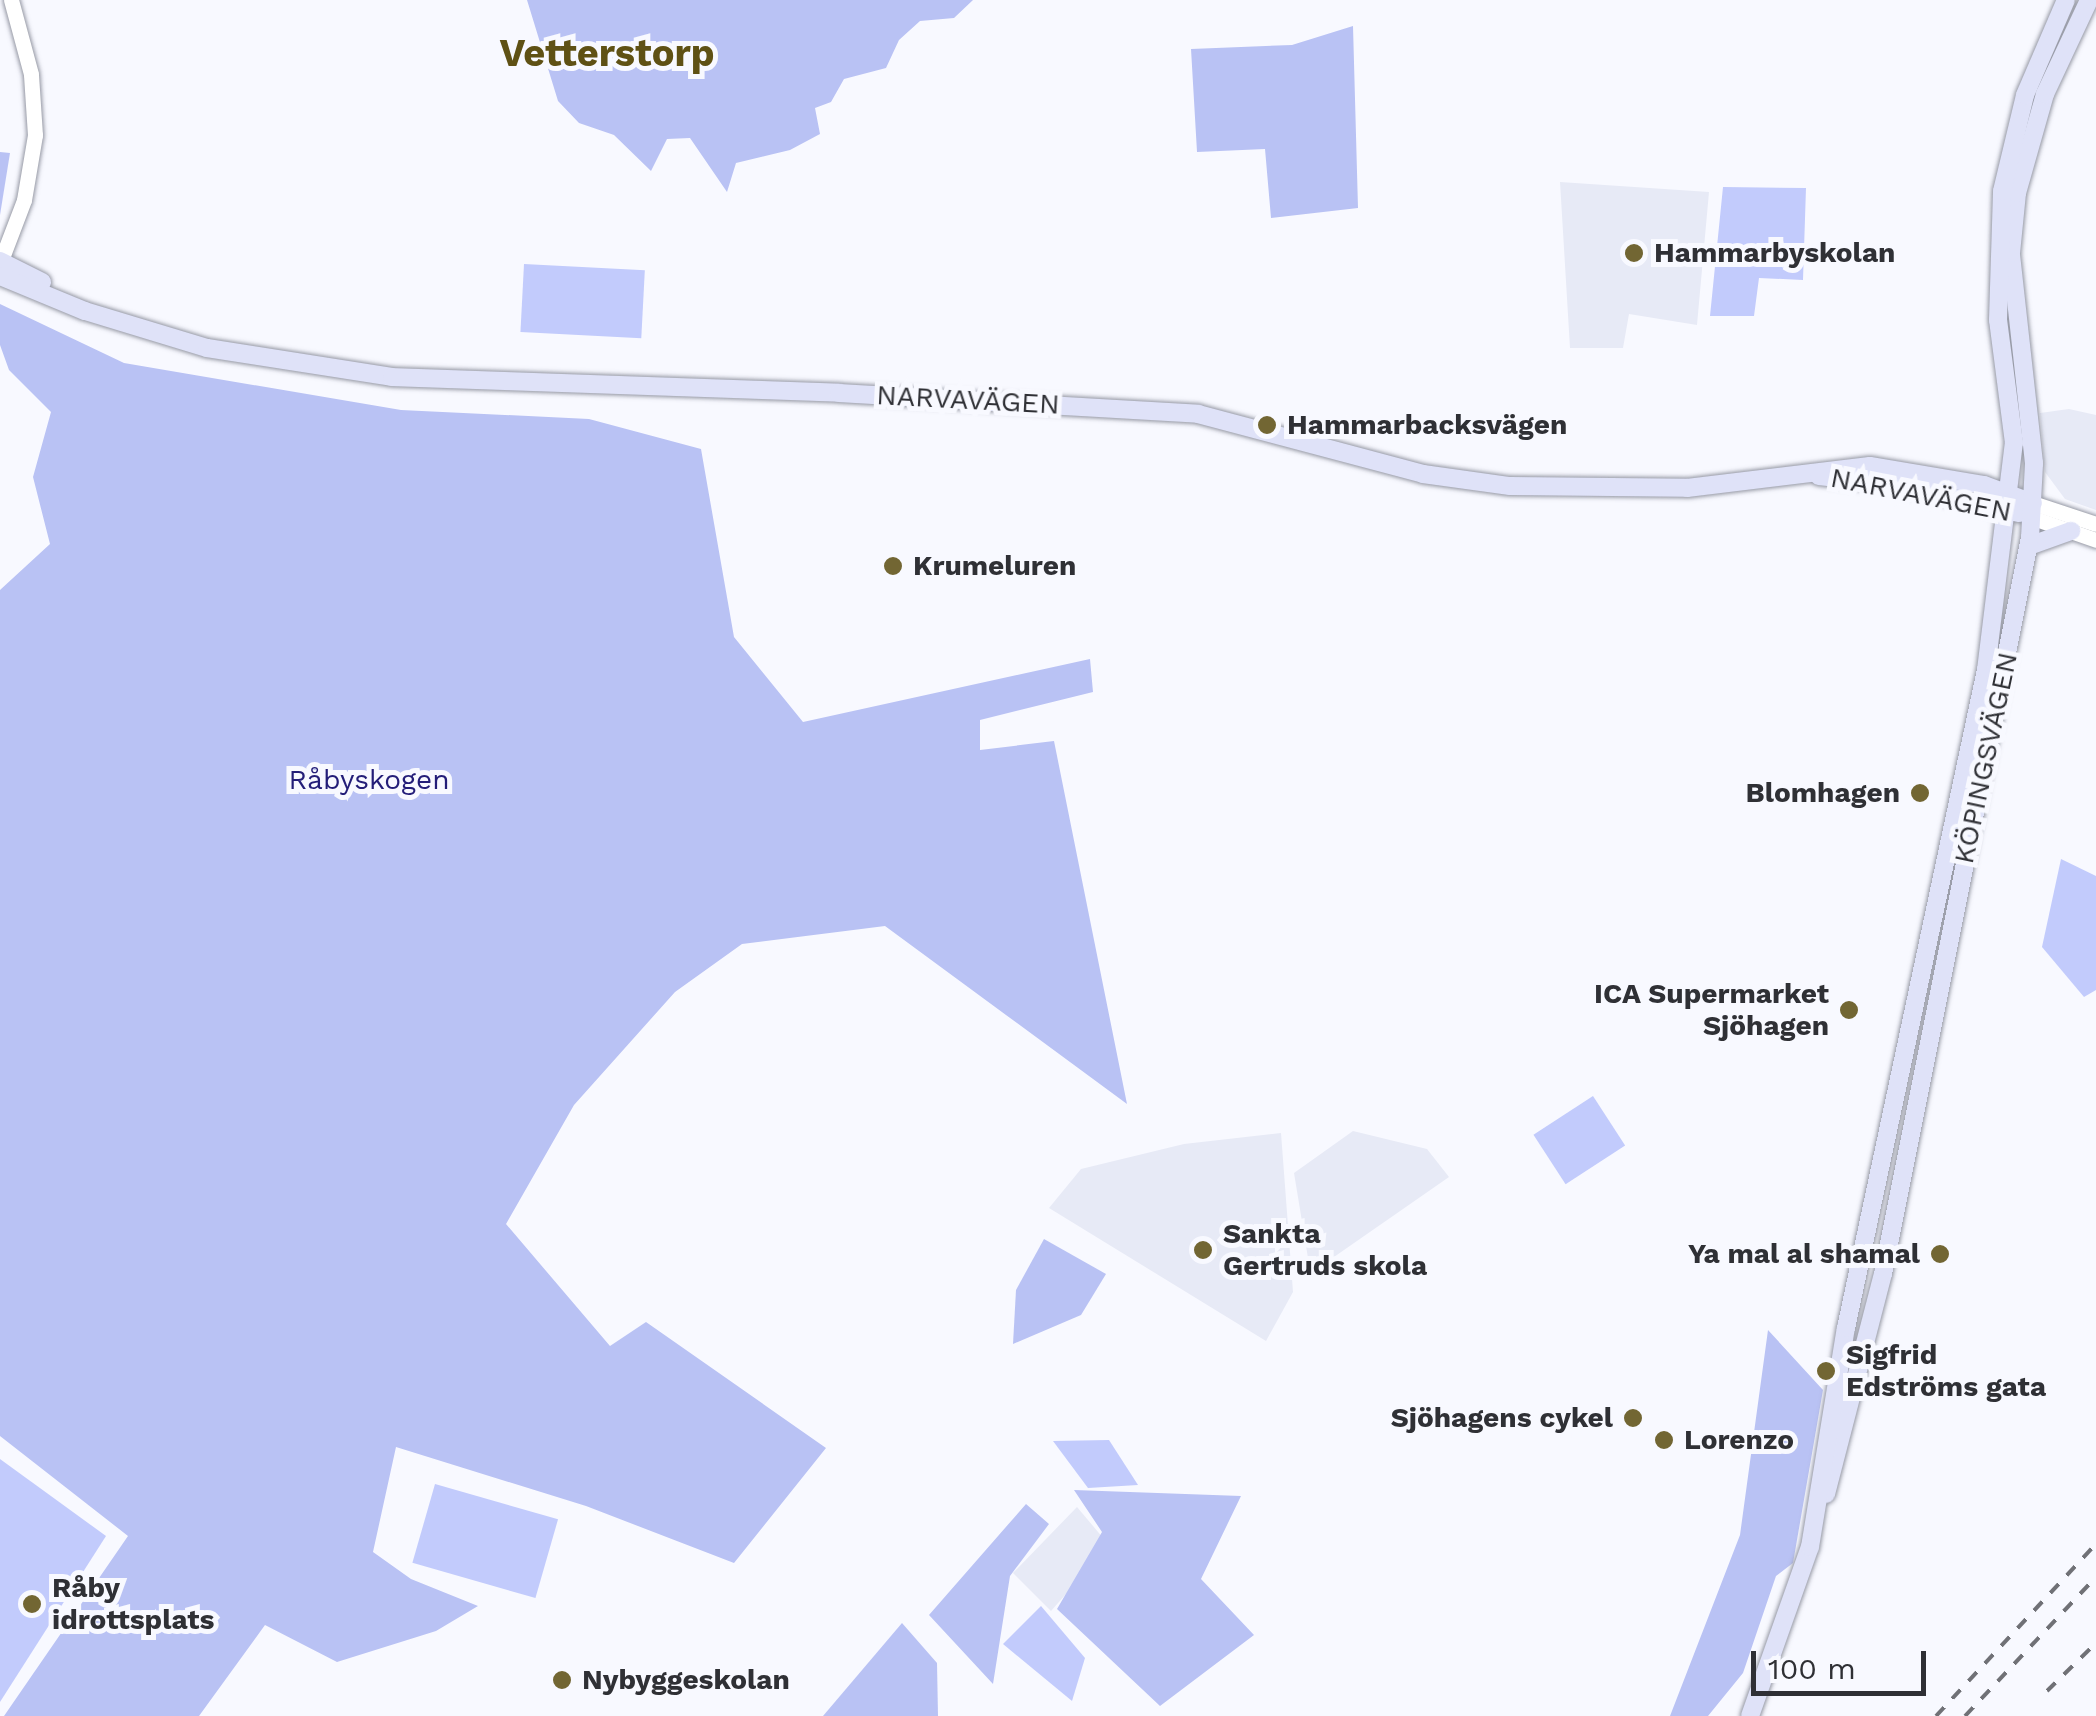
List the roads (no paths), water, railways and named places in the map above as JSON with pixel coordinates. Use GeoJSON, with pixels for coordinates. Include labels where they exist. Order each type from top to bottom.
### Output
{"type":"FeatureCollection","features":[{"type":"Feature","properties":{"kind":"main road"},"geometry":{"type":"LineString","coordinates":[[2016,611],[2010,590],[2022,506],[1998,320],[2002,191],[2025,95],[2066,0]]}},
{"type":"Feature","properties":{"kind":"main road","name":"KÖPINGSVÄGEN"},"geometry":{"type":"LineString","coordinates":[[1817,1518],[1846,1328],[1927,964],[2006,542],[2022,506],[2034,463],[2014,301],[2017,192],[2045,94],[2090,0]]}},
{"type":"Feature","properties":{"kind":"main road","name":"NARVAVÄGEN"},"geometry":{"type":"LineString","coordinates":[[0,262],[124,320]]}},
{"type":"Feature","properties":{"kind":"main road","name":"NARVAVÄGEN"},"geometry":{"type":"LineString","coordinates":[[0,276],[124,320],[252,357],[392,377],[856,393],[1198,414],[1422,474],[1510,486],[1687,488],[1896,468],[2022,506]]}},
{"type":"Feature","properties":{"kind":"main road","name":"NARVAVÄGEN"},"geometry":{"type":"LineString","coordinates":[[1809,474],[2022,506]]}},
{"type":"Feature","properties":{"kind":"main road"},"geometry":{"type":"LineString","coordinates":[[1966,498],[1995,516],[2006,542]]}},
{"type":"Feature","properties":{"kind":"main road","name":"KÖPINGSVÄGEN"},"geometry":{"type":"LineString","coordinates":[[1750,1716],[1837,1466],[1872,1326],[2028,546],[2022,506]]}},
{"type":"Feature","properties":{"kind":"main road"},"geometry":{"type":"LineString","coordinates":[[2028,546],[2071,531]]}},
{"type":"Feature","properties":{"kind":"street"},"geometry":{"type":"LineString","coordinates":[[0,262],[24,200],[35,135],[31,74],[11,0]]}},
{"type":"Feature","properties":{"kind":"street"},"geometry":{"type":"LineString","coordinates":[[2022,506],[2096,524]]}},
{"type":"Feature","properties":{"kind":"street"},"geometry":{"type":"LineString","coordinates":[[2022,506],[2096,540]]}},
{"type":"Feature","properties":{"kind":"railway"},"geometry":{"type":"LineString","coordinates":[[1936,1716],[2096,1544]]}},
{"type":"Feature","properties":{"kind":"railway"},"geometry":{"type":"LineString","coordinates":[[1965,1716],[2096,1577]]}},
{"type":"Feature","properties":{"kind":"railway"},"geometry":{"type":"LineString","coordinates":[[2047,1691],[2096,1643]]}},
{"type":"Feature","properties":{"kind":"place","name":"Hammarbyskolan"},"geometry":{"type":"Point","coordinates":[1634,253]}},
{"type":"Feature","properties":{"kind":"place","name":"Hammarbacksvägen"},"geometry":{"type":"Point","coordinates":[1267,425]}},
{"type":"Feature","properties":{"kind":"place","name":"Krumeluren"},"geometry":{"type":"Point","coordinates":[893,566]}},
{"type":"Feature","properties":{"kind":"place","name":"Blomhagen"},"geometry":{"type":"Point","coordinates":[1920,793]}},
{"type":"Feature","properties":{"kind":"place","name":"ICA Supermarket Sjöhagen"},"geometry":{"type":"Point","coordinates":[1849,1010]}},
{"type":"Feature","properties":{"kind":"place","name":"Sankta Gertruds skola"},"geometry":{"type":"Point","coordinates":[1203,1250]}},
{"type":"Feature","properties":{"kind":"place","name":"Ya mal al shamal"},"geometry":{"type":"Point","coordinates":[1940,1254]}},
{"type":"Feature","properties":{"kind":"place","name":"Sigfrid Edströms gata"},"geometry":{"type":"Point","coordinates":[1826,1371]}},
{"type":"Feature","properties":{"kind":"place","name":"Sjöhagens cykel"},"geometry":{"type":"Point","coordinates":[1633,1418]}},
{"type":"Feature","properties":{"kind":"place","name":"Lorenzo"},"geometry":{"type":"Point","coordinates":[1664,1440]}},
{"type":"Feature","properties":{"kind":"place","name":"Råby idrottsplats"},"geometry":{"type":"Point","coordinates":[32,1604]}},
{"type":"Feature","properties":{"kind":"place","name":"Nybyggeskolan"},"geometry":{"type":"Point","coordinates":[562,1680]}},
{"type":"Feature","properties":{"kind":"district","name":"Vetterstorp"},"geometry":{"type":"Point","coordinates":[607,54]}},
{"type":"Feature","properties":{"kind":"park label","name":"Råbyskogen"},"geometry":{"type":"Point","coordinates":[369,780]}}]}
